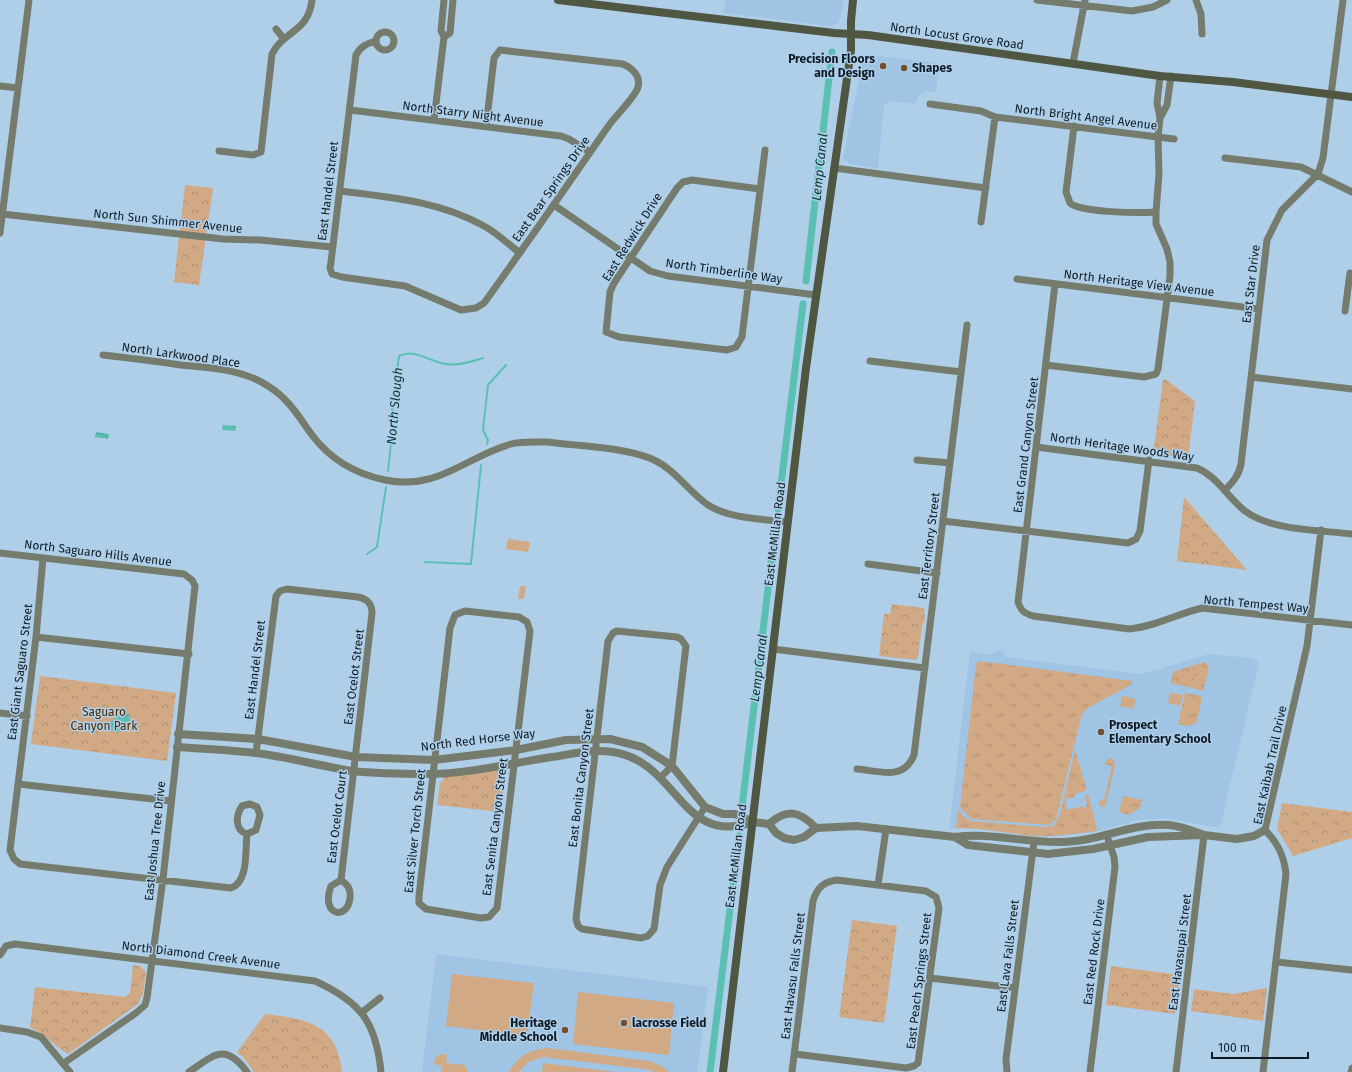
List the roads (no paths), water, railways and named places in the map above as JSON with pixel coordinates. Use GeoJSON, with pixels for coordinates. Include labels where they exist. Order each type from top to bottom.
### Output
{"type":"FeatureCollection","features":[{"type":"Feature","properties":{"kind":"main road","name":"North Locust Grove Road"},"geometry":{"type":"LineString","coordinates":[[558,0],[851,34],[1160,76],[1352,97]]}},
{"type":"Feature","properties":{"kind":"main road","name":"East McMillan Road"},"geometry":{"type":"LineString","coordinates":[[723,1072],[816,295],[851,50],[853,0]]}},
{"type":"Feature","properties":{"kind":"street"},"geometry":{"type":"LineString","coordinates":[[0,233],[29,0]]}},
{"type":"Feature","properties":{"kind":"street"},"geometry":{"type":"LineString","coordinates":[[219,151],[254,155],[261,152],[271,58],[278,44],[300,27],[307,19],[312,0]]}},
{"type":"Feature","properties":{"kind":"street"},"geometry":{"type":"LineString","coordinates":[[434,120],[444,37],[441,32],[444,0]]}},
{"type":"Feature","properties":{"kind":"street"},"geometry":{"type":"LineString","coordinates":[[444,37],[450,33],[453,0]]}},
{"type":"Feature","properties":{"kind":"street"},"geometry":{"type":"LineString","coordinates":[[1036,0],[1084,3],[1132,11],[1153,7],[1167,0]]}},
{"type":"Feature","properties":{"kind":"street"},"geometry":{"type":"LineString","coordinates":[[1196,0],[1201,14],[1202,34]]}},
{"type":"Feature","properties":{"kind":"street","name":"East Star Drive"},"geometry":{"type":"LineString","coordinates":[[1225,490],[1234,481],[1240,471],[1258,309],[1270,232],[1282,210],[1318,174],[1323,158],[1342,0]]}},
{"type":"Feature","properties":{"kind":"street"},"geometry":{"type":"LineString","coordinates":[[1073,64],[1084,3]]}},
{"type":"Feature","properties":{"kind":"street"},"geometry":{"type":"LineString","coordinates":[[276,29],[284,39]]}},
{"type":"Feature","properties":{"kind":"street","name":"East Handel Street"},"geometry":{"type":"LineString","coordinates":[[376,41],[365,44],[360,48],[356,55],[332,247],[330,268],[332,274],[342,277],[405,286],[461,310],[471,309]]}},
{"type":"Feature","properties":{"kind":"street","name":"East Bear Springs Drive"},"geometry":{"type":"LineString","coordinates":[[471,309],[484,303],[520,254],[608,126],[634,95],[638,87],[637,75],[635,71],[623,64],[506,50],[497,53],[494,58],[486,127]]}},
{"type":"Feature","properties":{"kind":"street"},"geometry":{"type":"LineString","coordinates":[[1046,365],[1144,377],[1156,374],[1160,365],[1168,298],[1170,262],[1167,248],[1156,224],[1159,174],[1158,137],[1160,118],[1157,103],[1160,76]]}},
{"type":"Feature","properties":{"kind":"street"},"geometry":{"type":"LineString","coordinates":[[1160,118],[1167,104],[1171,76]]}},
{"type":"Feature","properties":{"kind":"street"},"geometry":{"type":"LineString","coordinates":[[0,86],[18,88]]}},
{"type":"Feature","properties":{"kind":"street","name":"North Bright Angel Avenue"},"geometry":{"type":"LineString","coordinates":[[930,104],[981,111],[995,117],[1174,139]]}},
{"type":"Feature","properties":{"kind":"street","name":"North Starry Night Avenue"},"geometry":{"type":"LineString","coordinates":[[350,110],[561,136],[569,139],[590,152]]}},
{"type":"Feature","properties":{"kind":"street"},"geometry":{"type":"LineString","coordinates":[[982,222],[995,117]]}},
{"type":"Feature","properties":{"kind":"street"},"geometry":{"type":"LineString","coordinates":[[1074,126],[1066,192],[1070,204],[1078,207],[1124,212],[1156,212]]}},
{"type":"Feature","properties":{"kind":"street"},"geometry":{"type":"LineString","coordinates":[[749,286],[765,150]]}},
{"type":"Feature","properties":{"kind":"street"},"geometry":{"type":"LineString","coordinates":[[1225,158],[1301,168],[1318,174],[1333,184],[1352,192]]}},
{"type":"Feature","properties":{"kind":"street"},"geometry":{"type":"LineString","coordinates":[[834,168],[986,188]]}},
{"type":"Feature","properties":{"kind":"street","name":"East Redwick Drive"},"geometry":{"type":"LineString","coordinates":[[749,286],[742,337],[736,347],[726,350],[619,337],[606,332],[610,292],[676,188],[683,182],[692,180],[760,188]]}},
{"type":"Feature","properties":{"kind":"street"},"geometry":{"type":"LineString","coordinates":[[340,191],[422,202],[458,213],[485,226],[520,254]]}},
{"type":"Feature","properties":{"kind":"street","name":"North Timberline Way"},"geometry":{"type":"LineString","coordinates":[[554,205],[650,271],[668,276],[816,295]]}},
{"type":"Feature","properties":{"kind":"street","name":"North Sun Shimmer Avenue"},"geometry":{"type":"LineString","coordinates":[[2,214],[223,238],[332,247]]}},
{"type":"Feature","properties":{"kind":"street"},"geometry":{"type":"LineString","coordinates":[[1345,311],[1350,292],[1350,273]]}},
{"type":"Feature","properties":{"kind":"street","name":"North Heritage View Avenue"},"geometry":{"type":"LineString","coordinates":[[1017,279],[1258,309]]}},
{"type":"Feature","properties":{"kind":"street","name":"East Grand Canyon Street"},"geometry":{"type":"LineString","coordinates":[[1021,609],[1018,602],[1056,284]]}},
{"type":"Feature","properties":{"kind":"street","name":"East Territory Street"},"geometry":{"type":"LineString","coordinates":[[857,769],[894,773],[902,772],[907,768],[914,755],[967,325]]}},
{"type":"Feature","properties":{"kind":"street","name":"North Larkwood Place"},"geometry":{"type":"LineString","coordinates":[[103,355],[238,372],[254,378],[268,385],[283,397],[313,436],[333,457],[354,470],[381,479],[403,482],[433,478],[446,474],[485,454],[512,444],[547,442],[640,455],[665,466],[714,508],[735,515],[788,522]]}},
{"type":"Feature","properties":{"kind":"street"},"geometry":{"type":"LineString","coordinates":[[870,361],[961,372]]}},
{"type":"Feature","properties":{"kind":"street"},"geometry":{"type":"LineString","coordinates":[[1251,377],[1352,389]]}},
{"type":"Feature","properties":{"kind":"street","name":"North Heritage Woods Way"},"geometry":{"type":"LineString","coordinates":[[1036,447],[1149,460],[1197,468],[1212,477],[1243,509],[1260,520],[1280,525],[1352,534]]}},
{"type":"Feature","properties":{"kind":"street"},"geometry":{"type":"LineString","coordinates":[[917,460],[950,464]]}},
{"type":"Feature","properties":{"kind":"street"},"geometry":{"type":"LineString","coordinates":[[943,521],[1125,543],[1136,539],[1140,531],[1149,460]]}},
{"type":"Feature","properties":{"kind":"street","name":"East Kaibab Trail Drive"},"geometry":{"type":"LineString","coordinates":[[1263,1072],[1277,962],[1286,874],[1285,861],[1279,848],[1265,830],[1304,659],[1321,530]]}},
{"type":"Feature","properties":{"kind":"street","name":"North Saguaro Hills Avenue"},"geometry":{"type":"LineString","coordinates":[[0,553],[184,574],[192,580]]}},
{"type":"Feature","properties":{"kind":"street","name":"East Giant Saguaro Street"},"geometry":{"type":"LineString","coordinates":[[43,558],[36,637],[10,850],[14,859],[20,864],[163,879]]}},
{"type":"Feature","properties":{"kind":"street"},"geometry":{"type":"LineString","coordinates":[[868,564],[937,573]]}},
{"type":"Feature","properties":{"kind":"street","name":"East Joshua Tree Drive"},"geometry":{"type":"LineString","coordinates":[[64,1064],[141,1009],[149,992],[163,879],[178,734],[189,654],[195,593],[195,586],[192,580]]}},
{"type":"Feature","properties":{"kind":"street","name":"East Ocelot Street"},"geometry":{"type":"LineString","coordinates":[[280,591],[287,589],[358,597],[368,600],[372,606],[356,757]]}},
{"type":"Feature","properties":{"kind":"street","name":"East Handel Street"},"geometry":{"type":"LineString","coordinates":[[256,754],[274,599],[280,591]]}},
{"type":"Feature","properties":{"kind":"street","name":"North Tempest Way"},"geometry":{"type":"LineString","coordinates":[[1021,609],[1025,614],[1033,616],[1129,628],[1144,628],[1182,613],[1202,608],[1352,625]]}},
{"type":"Feature","properties":{"kind":"street","name":"East Senita Canyon Street"},"geometry":{"type":"LineString","coordinates":[[422,906],[431,911],[481,918],[489,917],[494,914],[497,908],[530,631],[527,622],[519,617],[465,611],[455,614]]}},
{"type":"Feature","properties":{"kind":"street","name":"East Silver Torch Street"},"geometry":{"type":"LineString","coordinates":[[422,906],[419,896],[434,760],[450,628],[455,614]]}},
{"type":"Feature","properties":{"kind":"street","name":"East Bonita Canyon Street"},"geometry":{"type":"LineString","coordinates":[[672,766],[686,651],[684,642],[677,637],[621,630],[613,633],[608,641],[576,918],[578,926],[586,931],[641,938],[648,936],[654,929],[660,885],[667,867],[698,817]]}},
{"type":"Feature","properties":{"kind":"street"},"geometry":{"type":"LineString","coordinates":[[36,637],[189,654]]}},
{"type":"Feature","properties":{"kind":"street"},"geometry":{"type":"LineString","coordinates":[[773,649],[925,668]]}},
{"type":"Feature","properties":{"kind":"street"},"geometry":{"type":"LineString","coordinates":[[0,713],[27,716]]}},
{"type":"Feature","properties":{"kind":"street","name":"North Red Horse Way"},"geometry":{"type":"LineString","coordinates":[[178,734],[258,740],[356,757],[434,760],[516,750],[566,740],[597,738],[623,741],[642,746],[672,766],[705,807]]}},
{"type":"Feature","properties":{"kind":"street"},"geometry":{"type":"LineString","coordinates":[[177,747],[256,754],[354,771],[433,774],[595,751],[615,752],[648,766],[661,777],[687,808],[698,817],[712,824],[725,827],[738,827],[753,822]]}},
{"type":"Feature","properties":{"kind":"street","name":"East Ocelot Court"},"geometry":{"type":"LineString","coordinates":[[341,880],[356,757]]}},
{"type":"Feature","properties":{"kind":"street"},"geometry":{"type":"LineString","coordinates":[[661,777],[672,766]]}},
{"type":"Feature","properties":{"kind":"street"},"geometry":{"type":"LineString","coordinates":[[18,784],[171,801]]}},
{"type":"Feature","properties":{"kind":"street"},"geometry":{"type":"LineString","coordinates":[[698,817],[705,807],[723,814],[735,814],[753,822],[769,824],[780,836],[794,840],[804,837],[816,828],[857,826],[955,837],[970,834],[1034,842],[1063,842],[1107,836],[1143,826],[1169,825],[1204,835]]}},
{"type":"Feature","properties":{"kind":"street"},"geometry":{"type":"LineString","coordinates":[[769,824],[778,816],[790,813],[803,816],[816,828]]}},
{"type":"Feature","properties":{"kind":"street"},"geometry":{"type":"LineString","coordinates":[[878,885],[886,829]]}},
{"type":"Feature","properties":{"kind":"street"},"geometry":{"type":"LineString","coordinates":[[955,837],[968,845],[1032,853],[1075,852],[1148,837],[1204,835],[1237,839],[1254,836],[1265,830]]}},
{"type":"Feature","properties":{"kind":"street"},"geometry":{"type":"LineString","coordinates":[[163,879],[231,888],[237,886],[243,875],[247,834]]}},
{"type":"Feature","properties":{"kind":"street","name":"East Havasupai Street"},"geometry":{"type":"LineString","coordinates":[[1176,1072],[1204,835]]}},
{"type":"Feature","properties":{"kind":"street","name":"East Red Rock Drive"},"geometry":{"type":"LineString","coordinates":[[1090,1072],[1114,882],[1114,862],[1107,836]]}},
{"type":"Feature","properties":{"kind":"street","name":"East Lava Falls Street"},"geometry":{"type":"LineString","coordinates":[[1007,1072],[1006,1066],[1015,988],[1034,842]]}},
{"type":"Feature","properties":{"kind":"street","name":"East Havasu Falls Street"},"geometry":{"type":"LineString","coordinates":[[792,1072],[813,901],[821,885],[828,881],[837,880],[878,885]]}},
{"type":"Feature","properties":{"kind":"street","name":"East Peach Springs Street"},"geometry":{"type":"LineString","coordinates":[[795,1054],[906,1068],[914,1066],[920,1058],[939,908],[936,897],[926,891],[878,885]]}},
{"type":"Feature","properties":{"kind":"street","name":"North Diamond Creek Avenue"},"geometry":{"type":"LineString","coordinates":[[0,955],[6,946],[15,944],[315,981],[340,994],[361,1013],[376,1037],[382,1072]]}},
{"type":"Feature","properties":{"kind":"street"},"geometry":{"type":"LineString","coordinates":[[1277,962],[1352,970]]}},
{"type":"Feature","properties":{"kind":"street"},"geometry":{"type":"LineString","coordinates":[[930,978],[1015,988]]}},
{"type":"Feature","properties":{"kind":"street"},"geometry":{"type":"LineString","coordinates":[[361,1013],[380,998]]}},
{"type":"Feature","properties":{"kind":"street"},"geometry":{"type":"LineString","coordinates":[[0,1028],[27,1032],[41,1037],[70,1072]]}},
{"type":"Feature","properties":{"kind":"street"},"geometry":{"type":"LineString","coordinates":[[189,1072],[212,1057],[222,1054],[231,1055],[239,1062],[246,1072]]}},
{"type":"Feature","properties":{"kind":"street"},"geometry":{"type":"LineString","coordinates":[[1351,1072],[1352,1068]]}},
{"type":"Feature","properties":{"kind":"water"},"geometry":{"type":"Polygon","coordinates":[[[223,425],[236,426],[235,431],[222,430],[223,425]]]}},
{"type":"Feature","properties":{"kind":"water"},"geometry":{"type":"Polygon","coordinates":[[[96,432],[109,434],[108,439],[95,437],[96,432]]]}},
{"type":"Feature","properties":{"kind":"water"},"geometry":{"type":"Polygon","coordinates":[[[125,712],[130,715],[130,720],[127,724],[121,725],[121,730],[116,733],[110,728],[110,723],[120,713],[125,712]]]}},
{"type":"Feature","properties":{"kind":"waterway","name":"Lemp Canal"},"geometry":{"type":"LineString","coordinates":[[806,281],[832,52]]}},
{"type":"Feature","properties":{"kind":"waterway","name":"Lemp Canal"},"geometry":{"type":"LineString","coordinates":[[778,509],[803,304]]}},
{"type":"Feature","properties":{"kind":"waterway","name":"North Slough"},"geometry":{"type":"LineString","coordinates":[[388,471],[394,416],[392,408],[399,356],[405,354],[417,354],[440,363],[451,364],[464,363],[483,358]]}},
{"type":"Feature","properties":{"kind":"waterway","name":"North Slough"},"geometry":{"type":"LineString","coordinates":[[487,444],[488,440],[483,430],[488,385],[506,365]]}},
{"type":"Feature","properties":{"kind":"waterway","name":"North Slough"},"geometry":{"type":"LineString","coordinates":[[425,562],[471,564],[481,465]]}},
{"type":"Feature","properties":{"kind":"waterway","name":"North Slough"},"geometry":{"type":"LineString","coordinates":[[367,554],[377,547],[386,487]]}},
{"type":"Feature","properties":{"kind":"waterway","name":"Lemp Canal"},"geometry":{"type":"LineString","coordinates":[[742,807],[775,530]]}},
{"type":"Feature","properties":{"kind":"waterway","name":"Lemp Canal"},"geometry":{"type":"LineString","coordinates":[[710,1072],[739,836]]}},
{"type":"Feature","properties":{"kind":"place","name":"Precision Floors and Design"},"geometry":{"type":"Point","coordinates":[883,66]}},
{"type":"Feature","properties":{"kind":"place","name":"Shapes"},"geometry":{"type":"Point","coordinates":[904,68]}},
{"type":"Feature","properties":{"kind":"place","name":"Prospect Elementary School"},"geometry":{"type":"Point","coordinates":[1101,732]}},
{"type":"Feature","properties":{"kind":"place","name":"lacrosse Field"},"geometry":{"type":"Point","coordinates":[624,1023]}},
{"type":"Feature","properties":{"kind":"place","name":"Heritage Middle School"},"geometry":{"type":"Point","coordinates":[565,1030]}},
{"type":"Feature","properties":{"kind":"park label","name":"Saguaro Canyon Park"},"geometry":{"type":"Point","coordinates":[104,719]}}]}
